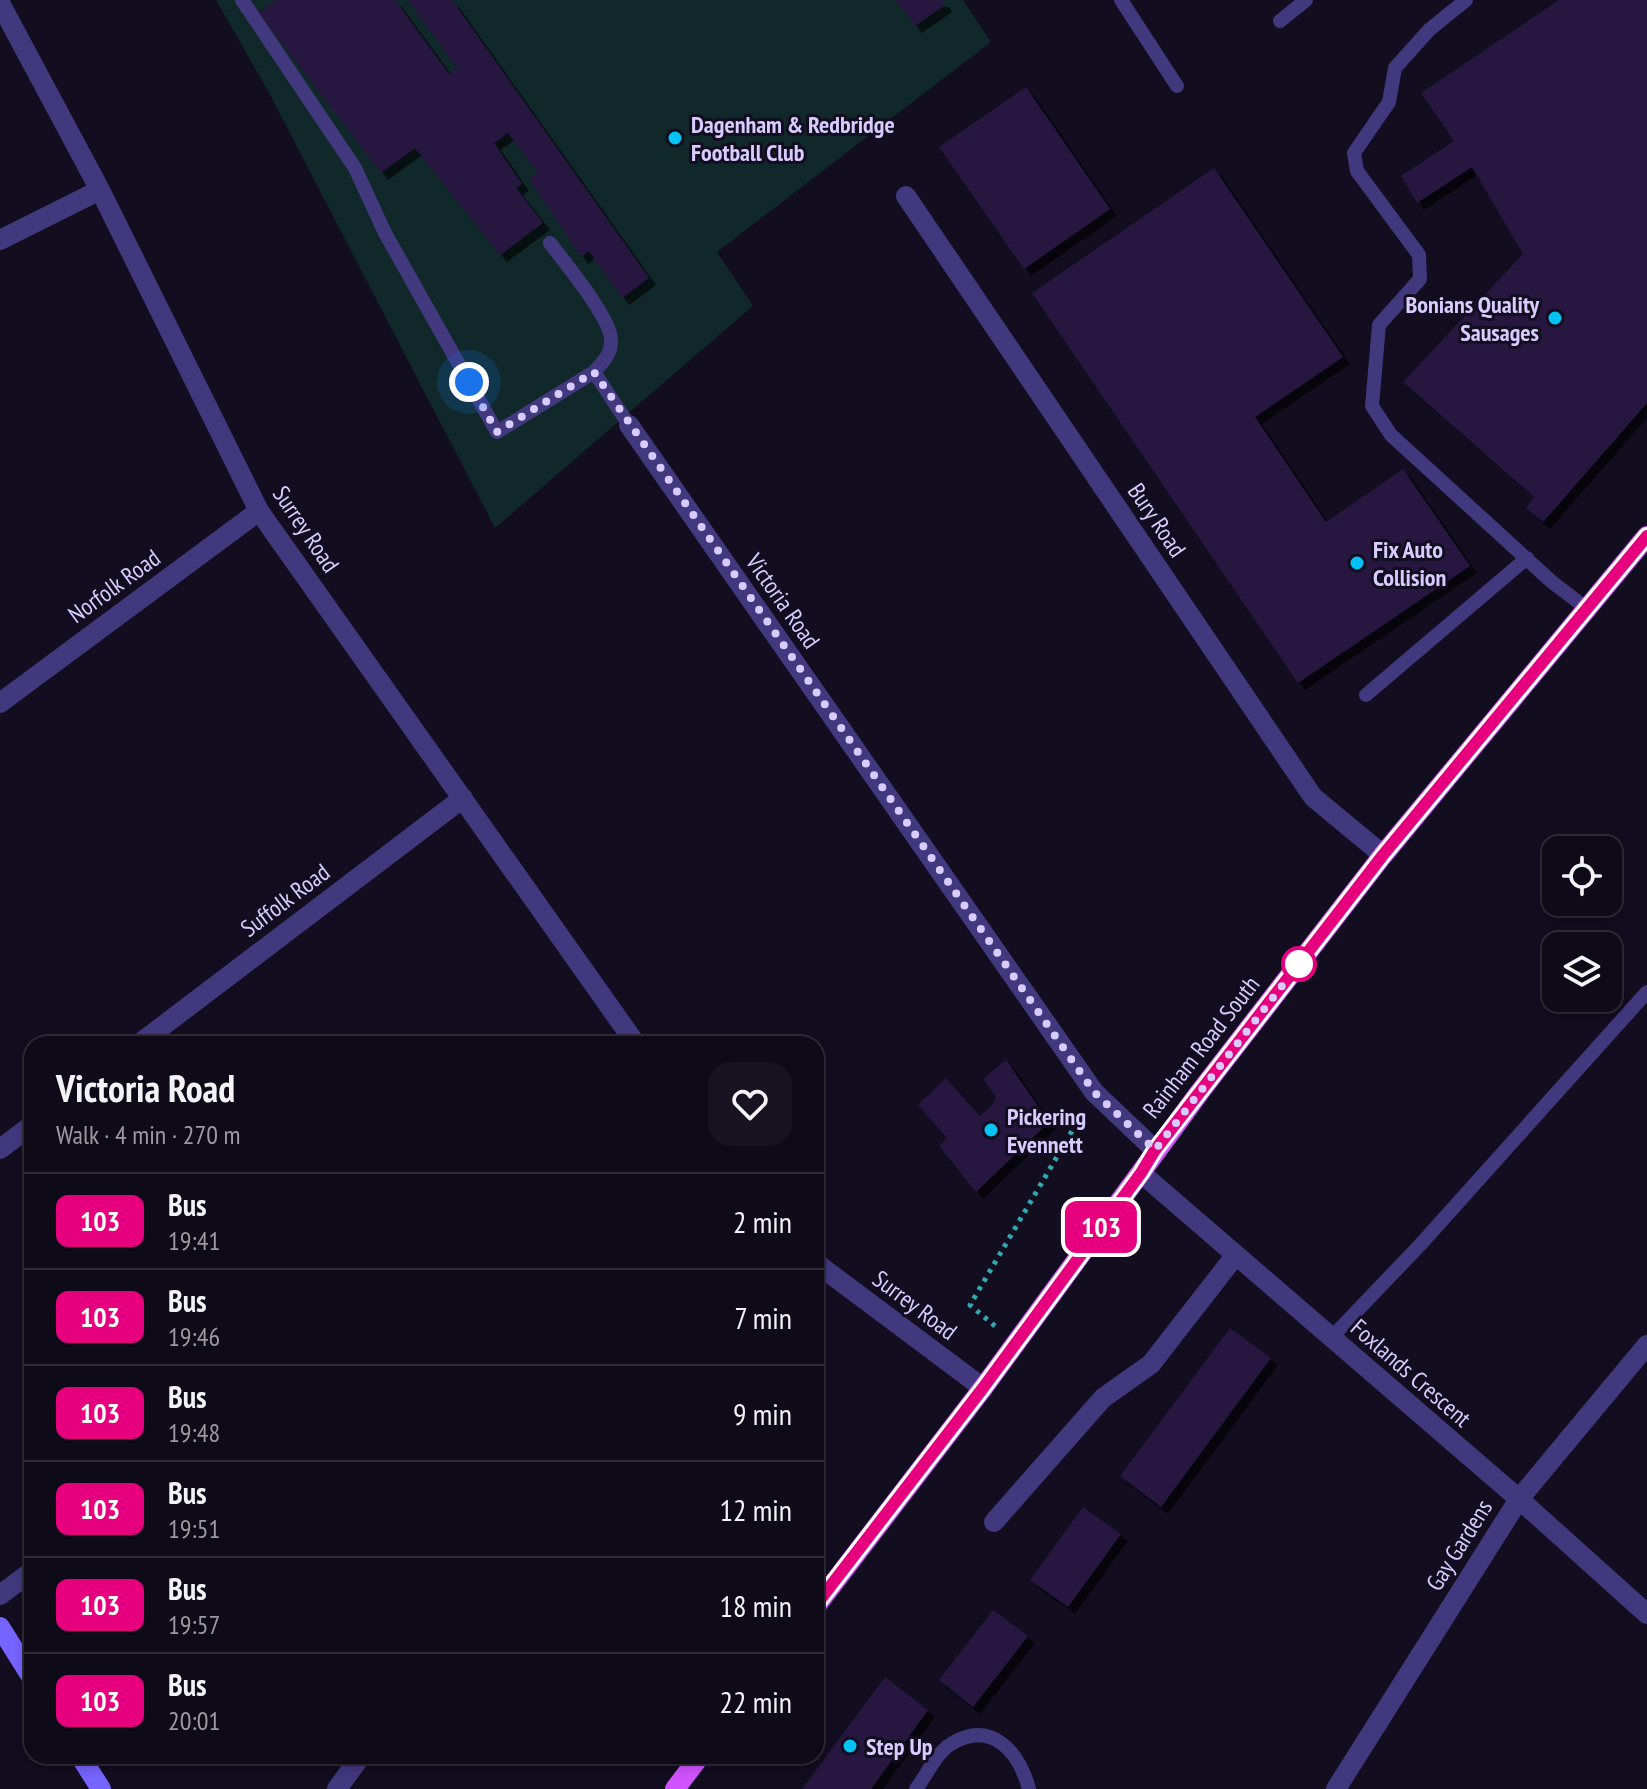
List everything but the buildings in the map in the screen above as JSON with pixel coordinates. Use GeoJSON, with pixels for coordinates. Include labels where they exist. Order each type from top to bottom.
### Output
{"type":"FeatureCollection","features":[{"type":"Feature","properties":{"kind":"main road","name":"Rainham Road South"},"geometry":{"type":"LineString","coordinates":[[824,1596],[983,1388],[1155,1150],[1383,855],[1647,536]]}},
{"type":"Feature","properties":{"kind":"main road"},"geometry":{"type":"LineString","coordinates":[[675,1789],[694,1764]]}},
{"type":"Feature","properties":{"kind":"street","name":"Surrey Road"},"geometry":{"type":"LineString","coordinates":[[0,3],[100,190],[259,511],[630,1036]]}},
{"type":"Feature","properties":{"kind":"street"},"geometry":{"type":"LineString","coordinates":[[0,240],[100,190]]}},
{"type":"Feature","properties":{"kind":"street","name":"Bury Road"},"geometry":{"type":"LineString","coordinates":[[906,196],[1313,797],[1383,855]]}},
{"type":"Feature","properties":{"kind":"street","name":"Victoria Road"},"geometry":{"type":"LineString","coordinates":[[629,425],[1094,1092],[1155,1150]]}},
{"type":"Feature","properties":{"kind":"street","name":"Norfolk Road"},"geometry":{"type":"LineString","coordinates":[[0,703],[259,511]]}},
{"type":"Feature","properties":{"kind":"street","name":"Suffolk Road"},"geometry":{"type":"LineString","coordinates":[[150,1036],[463,798]]}},
{"type":"Feature","properties":{"kind":"street"},"geometry":{"type":"LineString","coordinates":[[0,1149],[24,1131]]}},
{"type":"Feature","properties":{"kind":"street","name":"Foxlands Crescent"},"geometry":{"type":"LineString","coordinates":[[1141,1173],[1519,1499],[1647,1614]]}},
{"type":"Feature","properties":{"kind":"street"},"geometry":{"type":"LineString","coordinates":[[994,1522],[1103,1398],[1151,1364],[1235,1256]]}},
{"type":"Feature","properties":{"kind":"street","name":"Surrey Road"},"geometry":{"type":"LineString","coordinates":[[824,1269],[983,1388]]}},
{"type":"Feature","properties":{"kind":"street","name":"Gay Gardens"},"geometry":{"type":"LineString","coordinates":[[1336,1789],[1519,1499],[1647,1345]]}},
{"type":"Feature","properties":{"kind":"street"},"geometry":{"type":"LineString","coordinates":[[0,1595],[24,1577]]}},
{"type":"Feature","properties":{"kind":"street"},"geometry":{"type":"LineString","coordinates":[[0,1627],[24,1665]]}},
{"type":"Feature","properties":{"kind":"street"},"geometry":{"type":"LineString","coordinates":[[85,1764],[101,1789]]}},
{"type":"Feature","properties":{"kind":"street"},"geometry":{"type":"LineString","coordinates":[[337,1789],[355,1764]]}},
{"type":"Feature","properties":{"kind":"lane"},"geometry":{"type":"LineString","coordinates":[[242,0],[355,168],[385,233],[497,432],[594,372],[608,356],[612,338],[602,315],[550,243]]}},
{"type":"Feature","properties":{"kind":"lane"},"geometry":{"type":"LineString","coordinates":[[1121,0],[1177,86]]}},
{"type":"Feature","properties":{"kind":"lane"},"geometry":{"type":"LineString","coordinates":[[1280,21],[1306,0]]}},
{"type":"Feature","properties":{"kind":"lane"},"geometry":{"type":"LineString","coordinates":[[1466,0],[1429,30],[1395,68],[1389,102],[1354,153],[1357,171],[1419,255],[1420,279],[1379,325],[1372,406],[1391,435],[1586,608]]}},
{"type":"Feature","properties":{"kind":"lane"},"geometry":{"type":"LineString","coordinates":[[594,372],[629,425]]}},
{"type":"Feature","properties":{"kind":"lane"},"geometry":{"type":"LineString","coordinates":[[1366,695],[1527,558]]}},
{"type":"Feature","properties":{"kind":"lane"},"geometry":{"type":"LineString","coordinates":[[1331,1338],[1420,1245],[1647,992]]}},
{"type":"Feature","properties":{"kind":"lane"},"geometry":{"type":"LineString","coordinates":[[916,1789],[949,1745],[975,1734],[1004,1742],[1025,1772],[1029,1789]]}},
{"type":"Feature","properties":{"kind":"path"},"geometry":{"type":"LineString","coordinates":[[1015,1344],[970,1305],[1094,1092]]}},
{"type":"Feature","properties":{"kind":"green space"},"geometry":{"type":"Polygon","coordinates":[[[216,0],[963,0],[991,42],[717,252],[753,306],[495,528],[268,91],[216,0]]]}},
{"type":"Feature","properties":{"kind":"bus line","name":"103"},"geometry":{"type":"LineString","coordinates":[[824,1595],[983,1388],[1155,1150],[1383,855],[1647,536]]}},
{"type":"Feature","properties":{"kind":"place","name":"Dagenham & Redbridge Football Club"},"geometry":{"type":"Point","coordinates":[675,138]}},
{"type":"Feature","properties":{"kind":"place","name":"Bonians Quality Sausages"},"geometry":{"type":"Point","coordinates":[1555,318]}},
{"type":"Feature","properties":{"kind":"place","name":"Fix Auto Collision"},"geometry":{"type":"Point","coordinates":[1357,563]}},
{"type":"Feature","properties":{"kind":"place","name":"Pickering Evennett"},"geometry":{"type":"Point","coordinates":[991,1130]}},
{"type":"Feature","properties":{"kind":"place","name":"Step Up"},"geometry":{"type":"Point","coordinates":[850,1746]}},
{"type":"Feature","properties":{"kind":"route"},"geometry":{"type":"LineString","coordinates":[[469,382],[497,432],[594,372],[1094,1092],[1155,1150],[1299,964]]}}]}
